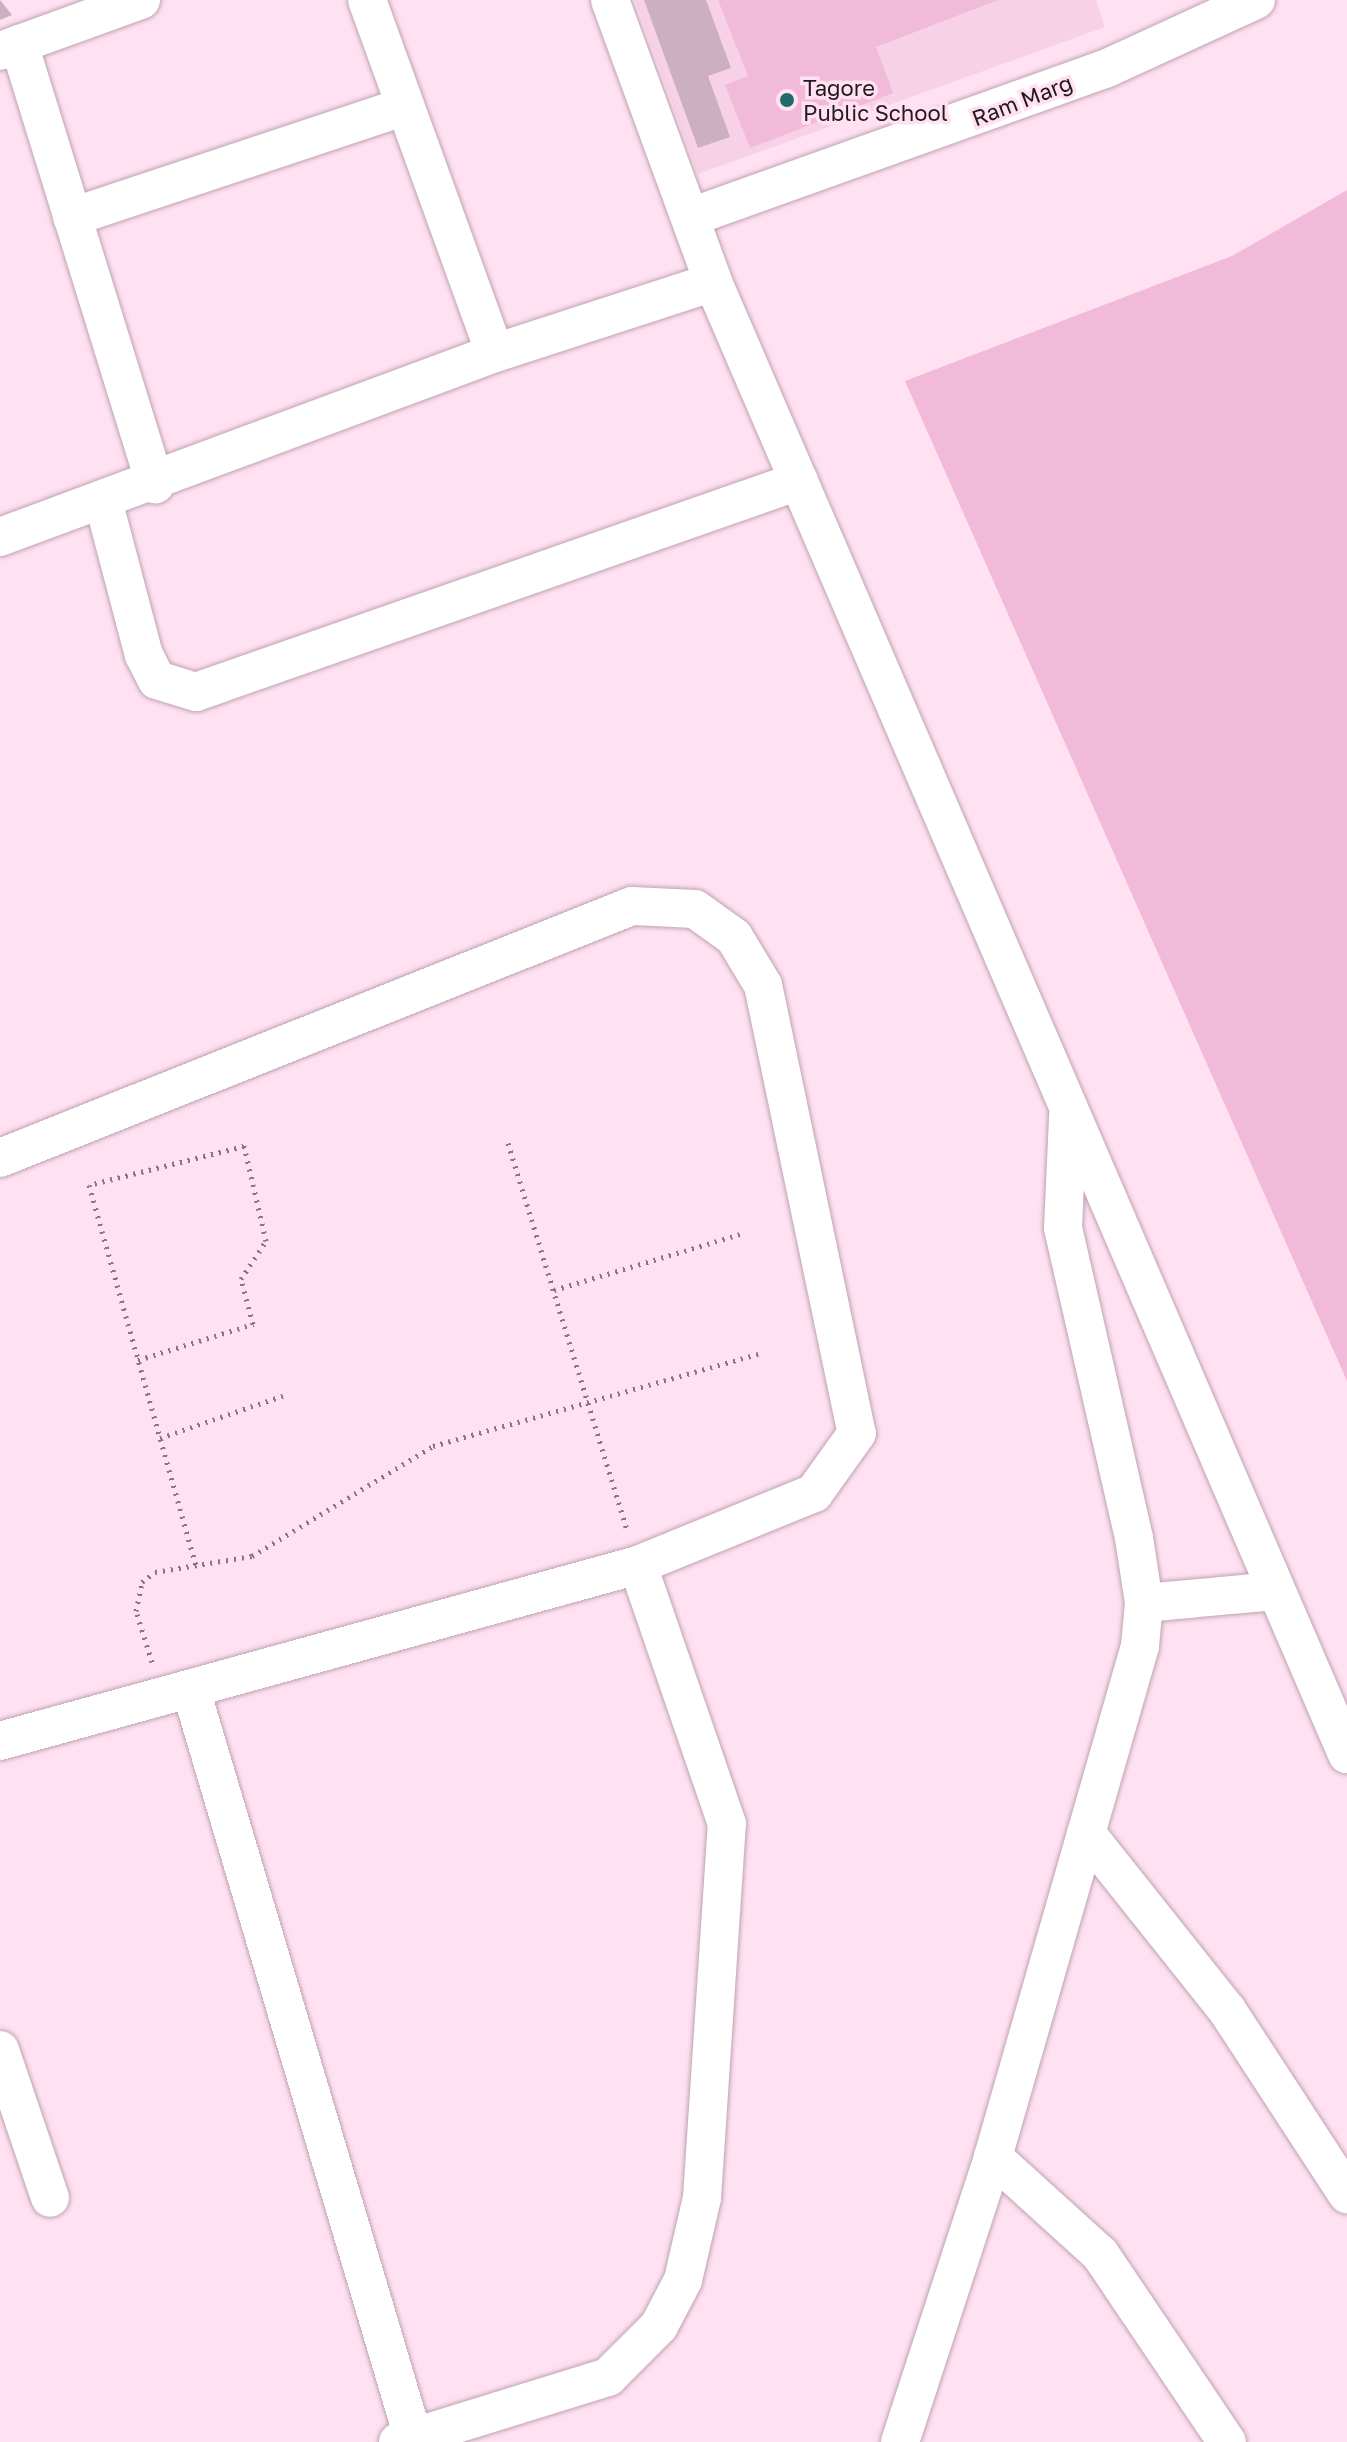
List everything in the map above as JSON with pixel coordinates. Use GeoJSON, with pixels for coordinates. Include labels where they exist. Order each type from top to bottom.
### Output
{"type":"FeatureCollection","features":[{"type":"Feature","properties":{"kind":"street"},"geometry":{"type":"LineString","coordinates":[[141,0],[9,48],[72,217],[155,484]]}},
{"type":"Feature","properties":{"kind":"street"},"geometry":{"type":"LineString","coordinates":[[367,0],[495,353]]}},
{"type":"Feature","properties":{"kind":"street"},"geometry":{"type":"LineString","coordinates":[[610,0],[713,282],[1068,1113],[1347,1754]]}},
{"type":"Feature","properties":{"kind":"street","name":"Ram Marg"},"geometry":{"type":"LineString","coordinates":[[691,217],[1090,74],[1256,0]]}},
{"type":"Feature","properties":{"kind":"street"},"geometry":{"type":"LineString","coordinates":[[72,217],[405,106]]}},
{"type":"Feature","properties":{"kind":"street"},"geometry":{"type":"LineString","coordinates":[[0,537],[104,504],[495,353],[713,282]]}},
{"type":"Feature","properties":{"kind":"street"},"geometry":{"type":"LineString","coordinates":[[104,504],[144,655],[157,680],[196,692],[799,481]]}},
{"type":"Feature","properties":{"kind":"street"},"geometry":{"type":"LineString","coordinates":[[0,1158],[632,906],[695,909],[734,937],[763,985],[857,1433],[814,1493],[638,1565],[0,1741]]}},
{"type":"Feature","properties":{"kind":"street"},"geometry":{"type":"LineString","coordinates":[[900,2442],[993,2157],[1140,1646],[1144,1603],[1063,1228],[1068,1113]]}},
{"type":"Feature","properties":{"kind":"street"},"geometry":{"type":"LineString","coordinates":[[177,1694],[405,2440],[608,2377],[659,2326],[683,2280],[702,2198],[727,1824],[638,1565]]}},
{"type":"Feature","properties":{"kind":"street"},"geometry":{"type":"LineString","coordinates":[[1144,1603],[1275,1591]]}},
{"type":"Feature","properties":{"kind":"street"},"geometry":{"type":"LineString","coordinates":[[1086,1833],[1227,2010],[1347,2194]]}},
{"type":"Feature","properties":{"kind":"street"},"geometry":{"type":"LineString","coordinates":[[0,2050],[50,2198]]}},
{"type":"Feature","properties":{"kind":"street"},"geometry":{"type":"LineString","coordinates":[[993,2157],[1100,2254],[1227,2442]]}},
{"type":"Feature","properties":{"kind":"path"},"geometry":{"type":"LineString","coordinates":[[508,1143],[638,1565]]}},
{"type":"Feature","properties":{"kind":"path"},"geometry":{"type":"LineString","coordinates":[[138,1360],[253,1324],[241,1279],[266,1241],[244,1146],[89,1185],[138,1360],[197,1568]]}},
{"type":"Feature","properties":{"kind":"path"},"geometry":{"type":"LineString","coordinates":[[554,1290],[741,1234]]}},
{"type":"Feature","properties":{"kind":"path"},"geometry":{"type":"LineString","coordinates":[[177,1694],[136,1611],[142,1582],[155,1572],[197,1568],[252,1556],[433,1446],[589,1405],[758,1354]]}},
{"type":"Feature","properties":{"kind":"path"},"geometry":{"type":"LineString","coordinates":[[160,1438],[285,1395]]}},
{"type":"Feature","properties":{"kind":"shaded area","name":"Tagore Public School"},"geometry":{"type":"Polygon","coordinates":[[[635,0],[1096,0],[1105,27],[698,174],[635,0]]]}},
{"type":"Feature","properties":{"kind":"shaded area"},"geometry":{"type":"Polygon","coordinates":[[[718,0],[998,0],[876,47],[893,93],[750,148],[725,85],[748,76],[718,0]]]}},
{"type":"Feature","properties":{"kind":"shaded area"},"geometry":{"type":"Polygon","coordinates":[[[1347,190],[1347,1381],[905,381],[1232,256],[1347,190]]]}},
{"type":"Feature","properties":{"kind":"building"},"geometry":{"type":"Polygon","coordinates":[[[0,0],[12,15],[0,20],[0,0]]]}},
{"type":"Feature","properties":{"kind":"building"},"geometry":{"type":"Polygon","coordinates":[[[644,0],[706,0],[731,68],[708,76],[730,137],[698,148],[644,0]]]}},
{"type":"Feature","properties":{"kind":"place","name":"Tagore Public School"},"geometry":{"type":"Point","coordinates":[787,100]}}]}
